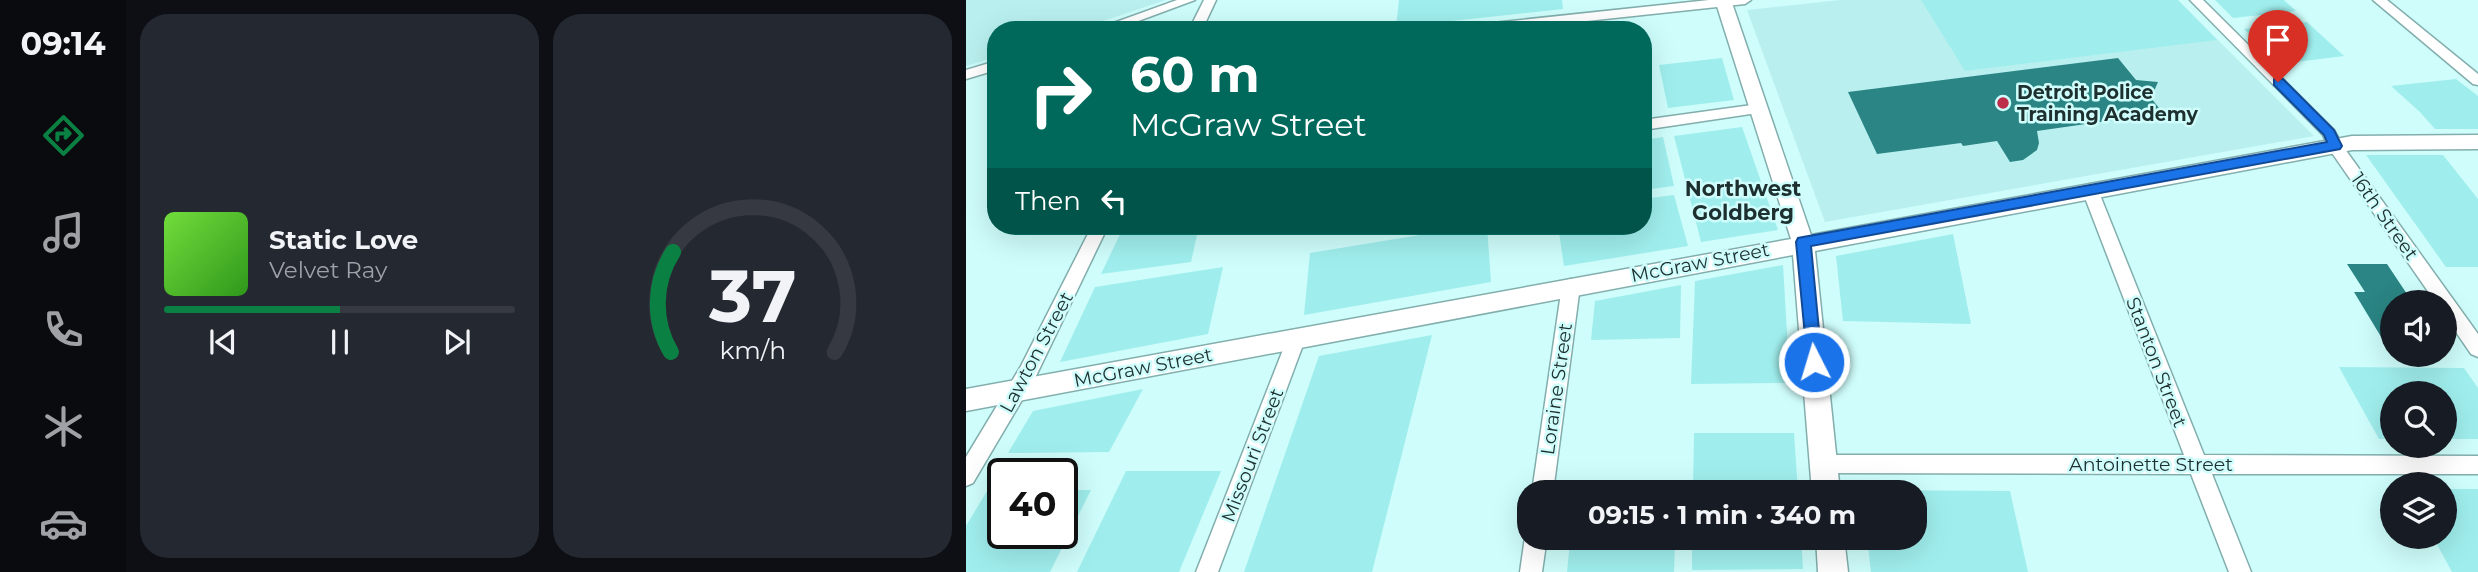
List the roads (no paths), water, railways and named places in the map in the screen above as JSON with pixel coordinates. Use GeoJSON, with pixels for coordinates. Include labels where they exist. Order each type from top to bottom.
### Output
{"type":"FeatureCollection","features":[{"type":"Feature","properties":{"kind":"street"},"geometry":{"type":"LineString","coordinates":[[1127,21],[1189,0]]}},
{"type":"Feature","properties":{"kind":"street"},"geometry":{"type":"LineString","coordinates":[[1200,21],[1210,0]]}},
{"type":"Feature","properties":{"kind":"street"},"geometry":{"type":"LineString","coordinates":[[1544,21],[1745,0]]}},
{"type":"Feature","properties":{"kind":"street","name":"16th Street"},"geometry":{"type":"LineString","coordinates":[[2196,0],[2329,133],[2335,146],[2478,349]]}},
{"type":"Feature","properties":{"kind":"street"},"geometry":{"type":"LineString","coordinates":[[2379,0],[2478,81]]}},
{"type":"Feature","properties":{"kind":"street"},"geometry":{"type":"LineString","coordinates":[[1723,1],[1803,242],[1825,480]]}},
{"type":"Feature","properties":{"kind":"street"},"geometry":{"type":"LineString","coordinates":[[966,75],[987,68]]}},
{"type":"Feature","properties":{"kind":"street"},"geometry":{"type":"LineString","coordinates":[[1652,124],[1759,109]]}},
{"type":"Feature","properties":{"kind":"street","name":"McGraw Street"},"geometry":{"type":"LineString","coordinates":[[966,400],[1803,242],[2352,143],[2478,142]]}},
{"type":"Feature","properties":{"kind":"street","name":"Stanton Street"},"geometry":{"type":"LineString","coordinates":[[2090,190],[2240,572]]}},
{"type":"Feature","properties":{"kind":"street","name":"Lawton Street"},"geometry":{"type":"LineString","coordinates":[[966,476],[1018,390],[1096,235]]}},
{"type":"Feature","properties":{"kind":"street","name":"Loraine Street"},"geometry":{"type":"LineString","coordinates":[[1544,480],[1571,286]]}},
{"type":"Feature","properties":{"kind":"street","name":"Missouri Street"},"geometry":{"type":"LineString","coordinates":[[1207,572],[1297,337]]}},
{"type":"Feature","properties":{"kind":"street","name":"Antoinette Street"},"geometry":{"type":"LineString","coordinates":[[1823,464],[2478,465]]}},
{"type":"Feature","properties":{"kind":"street"},"geometry":{"type":"LineString","coordinates":[[1531,572],[1534,550]]}},
{"type":"Feature","properties":{"kind":"street"},"geometry":{"type":"LineString","coordinates":[[1831,550],[1833,572]]}},
{"type":"Feature","properties":{"kind":"place","name":"Detroit Police Training Academy"},"geometry":{"type":"Point","coordinates":[2003,103]}},
{"type":"Feature","properties":{"kind":"district","name":"Northwest Goldberg"},"geometry":{"type":"Point","coordinates":[1743,201]}}]}
